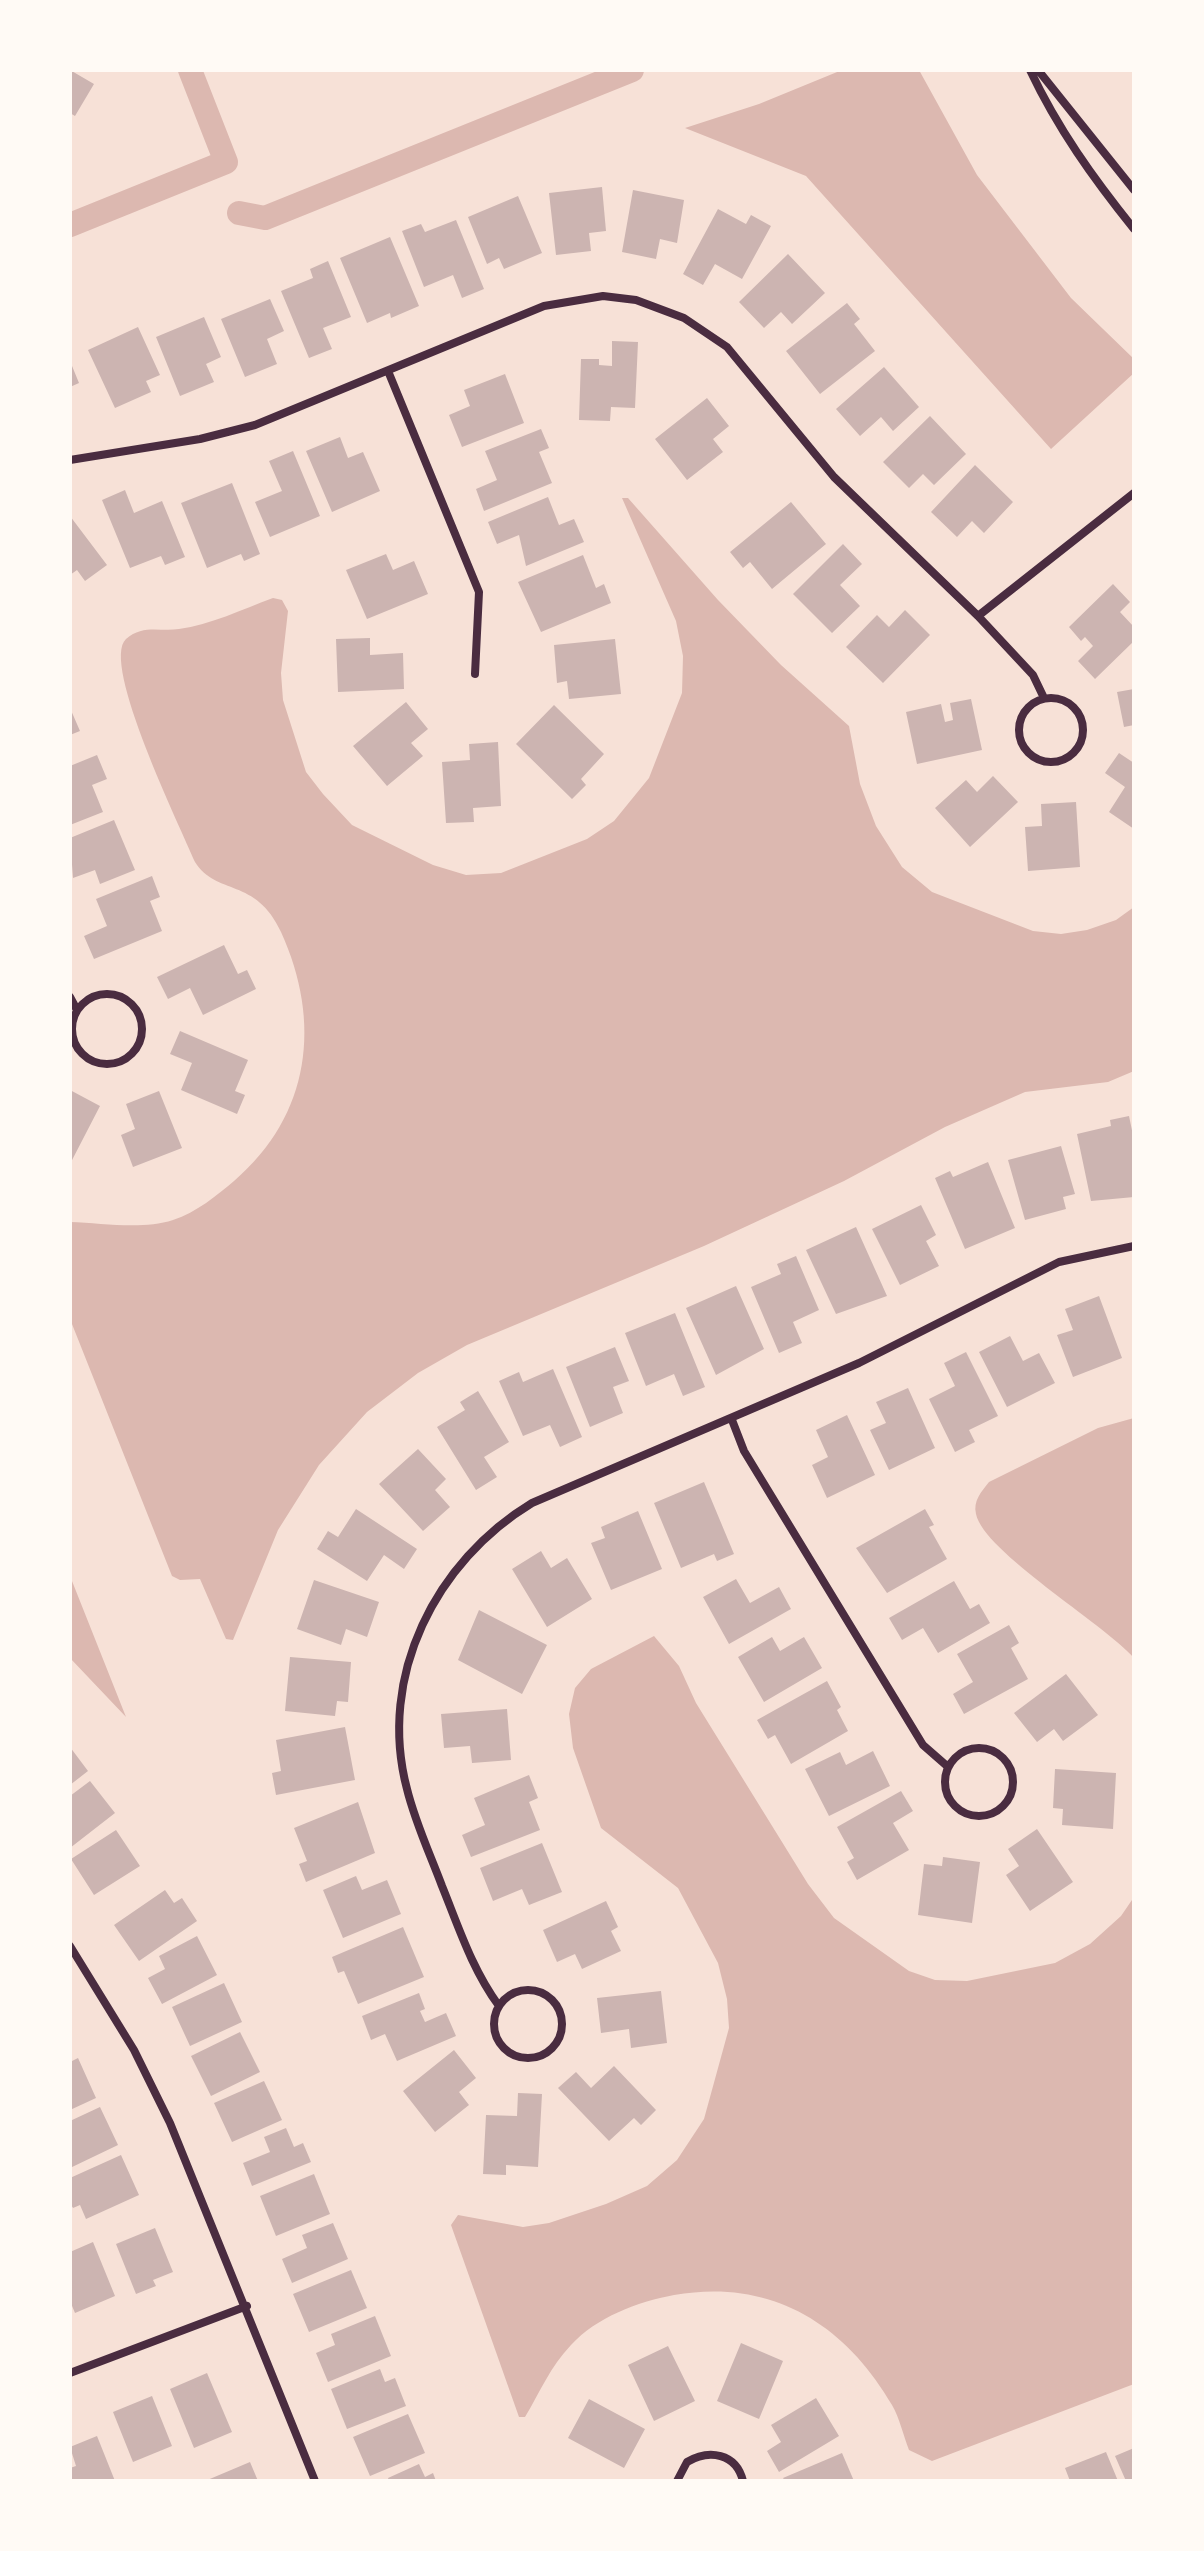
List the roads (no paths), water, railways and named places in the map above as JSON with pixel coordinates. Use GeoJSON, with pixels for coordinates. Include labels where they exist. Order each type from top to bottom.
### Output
{"type":"FeatureCollection","features":[{"type":"Feature","properties":{"kind":"street"},"geometry":{"type":"LineString","coordinates":[[1030,70],[1057,125],[1088,172],[1134,229]]}},
{"type":"Feature","properties":{"kind":"street"},"geometry":{"type":"LineString","coordinates":[[1038,70],[1134,190]]}},
{"type":"Feature","properties":{"kind":"street"},"geometry":{"type":"LineString","coordinates":[[70,460],[229,433],[544,306],[603,296],[664,308],[708,331],[727,347],[834,477],[978,616],[1033,675],[1044,698]]}},
{"type":"Feature","properties":{"kind":"street"},"geometry":{"type":"LineString","coordinates":[[388,371],[479,592],[475,674]]}},
{"type":"Feature","properties":{"kind":"street"},"geometry":{"type":"LineString","coordinates":[[978,616],[1134,493]]}},
{"type":"Feature","properties":{"kind":"street"},"geometry":{"type":"LineString","coordinates":[[1044,698],[1064,701],[1073,706],[1082,724],[1079,744],[1074,753],[1055,762],[1035,758],[1026,751],[1019,730],[1025,710],[1044,698]]}},
{"type":"Feature","properties":{"kind":"street"},"geometry":{"type":"LineString","coordinates":[[70,997],[77,1010],[73,1021],[75,1044],[90,1060],[112,1065],[123,1061],[139,1045],[143,1034],[138,1011],[119,996],[96,996],[77,1010]]}},
{"type":"Feature","properties":{"kind":"street"},"geometry":{"type":"LineString","coordinates":[[499,2006],[520,1990],[546,1995],[561,2015],[562,2029],[557,2041],[536,2057],[510,2053],[495,2032],[499,2006],[478,1977],[406,1786],[400,1716],[405,1673],[428,1609],[450,1576],[506,1519],[574,1485],[732,1420],[859,1363],[1027,1276],[1084,1255],[1134,1246]]}},
{"type":"Feature","properties":{"kind":"street"},"geometry":{"type":"LineString","coordinates":[[732,1420],[744,1451],[923,1745],[947,1766]]}},
{"type":"Feature","properties":{"kind":"street"},"geometry":{"type":"LineString","coordinates":[[967,1749],[994,1750],[1011,1770],[1010,1797],[990,1814],[964,1813],[946,1793],[947,1766],[967,1749]]}},
{"type":"Feature","properties":{"kind":"street"},"geometry":{"type":"LineString","coordinates":[[70,1946],[134,2050],[170,2123],[247,2306],[315,2481]]}},
{"type":"Feature","properties":{"kind":"street"},"geometry":{"type":"LineString","coordinates":[[70,2373],[247,2306]]}},
{"type":"Feature","properties":{"kind":"street"},"geometry":{"type":"LineString","coordinates":[[677,2481],[687,2462],[712,2453],[725,2456],[736,2465],[743,2481]]}},
{"type":"Feature","properties":{"kind":"waterway"},"geometry":{"type":"LineString","coordinates":[[70,225],[226,162],[190,70]]}},
{"type":"Feature","properties":{"kind":"waterway"},"geometry":{"type":"LineString","coordinates":[[239,213],[265,218],[632,70]]}}]}
